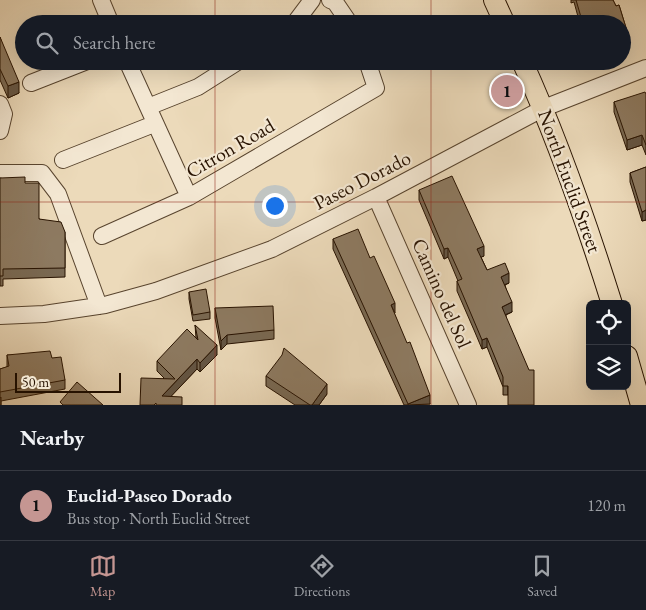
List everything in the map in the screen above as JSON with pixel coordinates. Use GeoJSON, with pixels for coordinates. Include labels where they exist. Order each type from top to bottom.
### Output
{"type":"FeatureCollection","features":[{"type":"Feature","properties":{"kind":"main road"},"geometry":{"type":"LineString","coordinates":[[494,0],[501,15]]}},
{"type":"Feature","properties":{"kind":"main road","name":"North Euclid Street"},"geometry":{"type":"LineString","coordinates":[[526,70],[544,108],[611,300]]}},
{"type":"Feature","properties":{"kind":"main road"},"geometry":{"type":"LineString","coordinates":[[631,370],[641,405]]}},
{"type":"Feature","properties":{"kind":"street"},"geometry":{"type":"LineString","coordinates":[[101,0],[107,15]]}},
{"type":"Feature","properties":{"kind":"street"},"geometry":{"type":"LineString","coordinates":[[301,15],[312,0]]}},
{"type":"Feature","properties":{"kind":"street"},"geometry":{"type":"LineString","coordinates":[[333,1],[343,15]]}},
{"type":"Feature","properties":{"kind":"street","name":"Paseo Dorado"},"geometry":{"type":"LineString","coordinates":[[0,316],[44,314],[98,306],[156,292],[272,249],[376,197],[544,108],[646,68]]}},
{"type":"Feature","properties":{"kind":"street"},"geometry":{"type":"LineString","coordinates":[[31,83],[64,70]]}},
{"type":"Feature","properties":{"kind":"street"},"geometry":{"type":"LineString","coordinates":[[131,70],[154,124],[189,197]]}},
{"type":"Feature","properties":{"kind":"street"},"geometry":{"type":"LineString","coordinates":[[148,107],[198,86],[224,70]]}},
{"type":"Feature","properties":{"kind":"street","name":"Citron Road"},"geometry":{"type":"LineString","coordinates":[[102,236],[189,197],[376,88],[370,70]]}},
{"type":"Feature","properties":{"kind":"street"},"geometry":{"type":"LineString","coordinates":[[0,104],[4,114],[0,131]]}},
{"type":"Feature","properties":{"kind":"street"},"geometry":{"type":"LineString","coordinates":[[63,160],[154,124]]}},
{"type":"Feature","properties":{"kind":"street"},"geometry":{"type":"LineString","coordinates":[[0,173],[42,173],[58,194],[98,306]]}},
{"type":"Feature","properties":{"kind":"street","name":"Camino del Sol"},"geometry":{"type":"LineString","coordinates":[[376,197],[468,405]]}},
{"type":"Feature","properties":{"kind":"building"},"geometry":{"type":"Polygon","coordinates":[[[576,0],[613,0],[616,6],[619,5],[622,15],[580,15],[576,0]]]}},
{"type":"Feature","properties":{"kind":"building"},"geometry":{"type":"Polygon","coordinates":[[[0,37],[19,82],[8,86],[0,69],[0,37]]]}},
{"type":"Feature","properties":{"kind":"building"},"geometry":{"type":"Polygon","coordinates":[[[645,92],[646,145],[642,135],[627,140],[614,102],[645,92]]]}},
{"type":"Feature","properties":{"kind":"building"},"geometry":{"type":"Polygon","coordinates":[[[646,167],[646,210],[642,212],[630,173],[646,167]]]}},
{"type":"Feature","properties":{"kind":"building"},"geometry":{"type":"Polygon","coordinates":[[[452,176],[484,246],[477,249],[487,270],[505,263],[509,273],[501,277],[512,302],[502,307],[529,370],[534,370],[534,405],[508,405],[508,386],[503,386],[503,377],[487,338],[482,340],[457,281],[462,279],[448,248],[444,249],[419,190],[452,176]]]}},
{"type":"Feature","properties":{"kind":"building"},"geometry":{"type":"Polygon","coordinates":[[[25,177],[25,183],[39,183],[39,219],[61,222],[65,232],[65,268],[3,269],[3,276],[0,276],[0,178],[25,177]]]}},
{"type":"Feature","properties":{"kind":"building"},"geometry":{"type":"Polygon","coordinates":[[[358,229],[370,258],[374,256],[395,303],[391,305],[407,343],[410,342],[430,395],[408,404],[333,239],[358,229]]]}},
{"type":"Feature","properties":{"kind":"building"},"geometry":{"type":"Polygon","coordinates":[[[206,289],[210,312],[193,315],[189,292],[206,289]]]}},
{"type":"Feature","properties":{"kind":"building"},"geometry":{"type":"Polygon","coordinates":[[[273,306],[274,330],[227,335],[221,341],[215,308],[273,306]]]}},
{"type":"Feature","properties":{"kind":"building"},"geometry":{"type":"Polygon","coordinates":[[[195,325],[217,345],[200,363],[197,359],[162,396],[182,397],[182,405],[156,405],[156,403],[154,405],[140,405],[141,378],[175,379],[157,361],[187,329],[198,340],[195,325]]]}},
{"type":"Feature","properties":{"kind":"building"},"geometry":{"type":"Polygon","coordinates":[[[284,348],[327,384],[312,405],[266,376],[282,355],[284,348]]]}},
{"type":"Feature","properties":{"kind":"building"},"geometry":{"type":"Polygon","coordinates":[[[50,351],[52,358],[61,357],[65,380],[0,392],[0,369],[9,366],[7,355],[50,351]]]}},
{"type":"Feature","properties":{"kind":"building"},"geometry":{"type":"Polygon","coordinates":[[[77,382],[103,405],[63,405],[60,402],[77,382]]]}},
{"type":"Feature","properties":{"kind":"place","name":"Euclid-Paseo Dorado"},"geometry":{"type":"Point","coordinates":[507,91]}}]}
